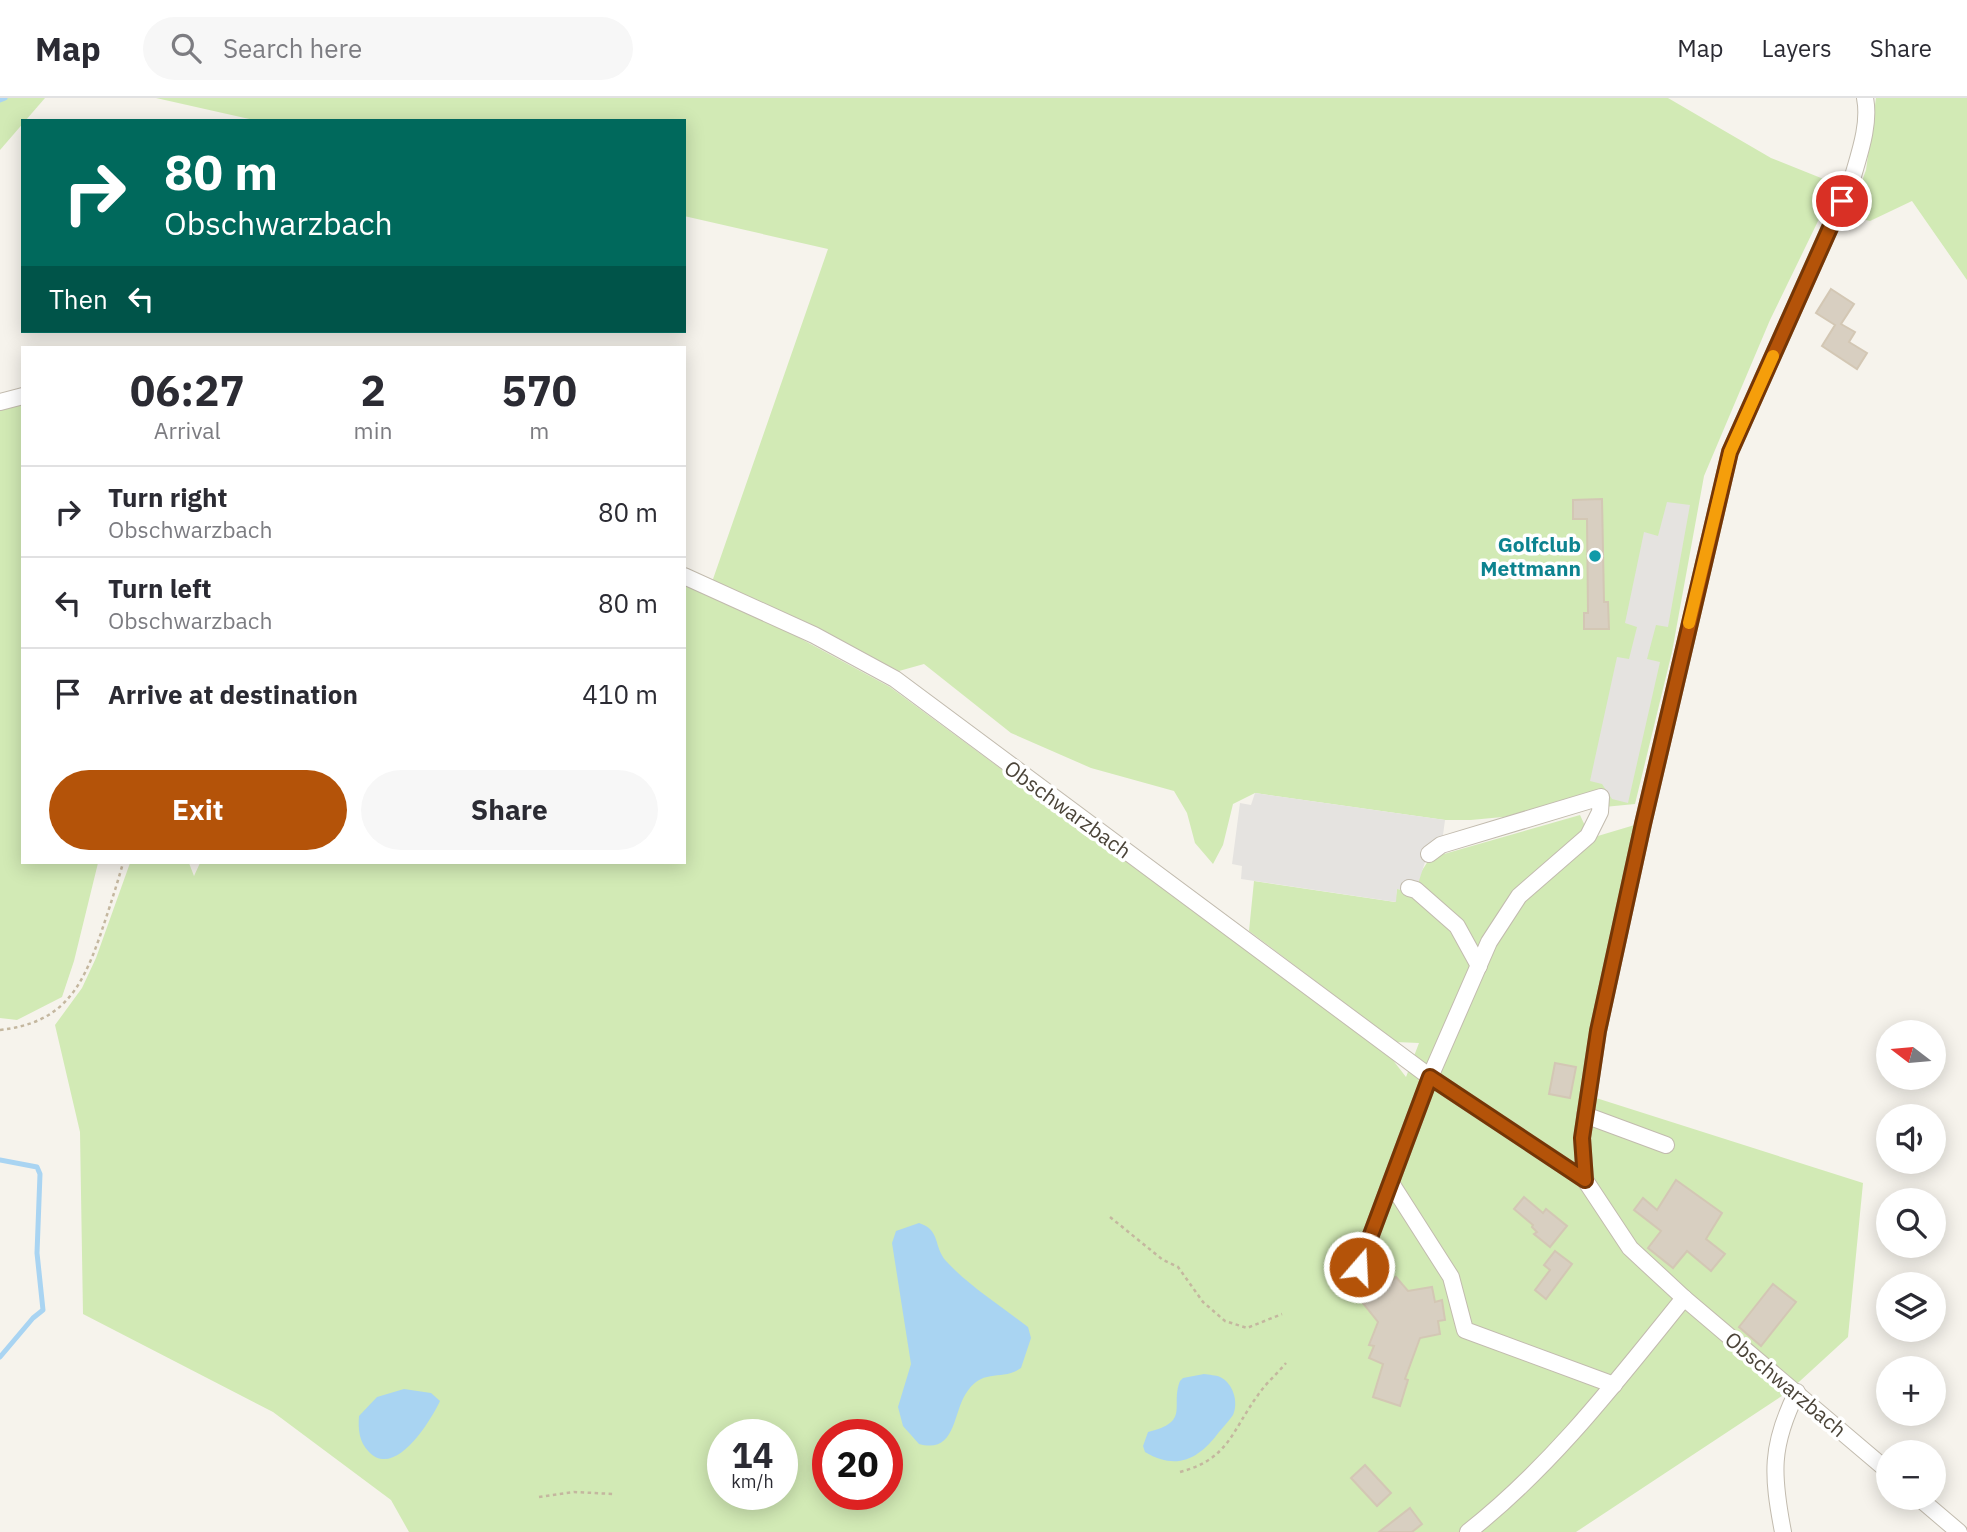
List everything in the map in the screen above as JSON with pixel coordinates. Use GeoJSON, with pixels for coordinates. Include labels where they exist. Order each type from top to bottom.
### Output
{"type":"FeatureCollection","features":[{"type":"Feature","properties":{"kind":"street","name":"Obschwarzbach"},"geometry":{"type":"LineString","coordinates":[[1585,1180],[1582,1138],[1598,1031],[1643,824],[1730,452],[1853,176],[1863,140],[1865,98]]}},
{"type":"Feature","properties":{"kind":"street"},"geometry":{"type":"LineString","coordinates":[[0,402],[21,397]]}},
{"type":"Feature","properties":{"kind":"street","name":"Obschwarzbach"},"geometry":{"type":"LineString","coordinates":[[686,577],[814,635],[895,679],[1430,1077],[1585,1180],[1630,1248],[1684,1298],[1876,1461]]}},
{"type":"Feature","properties":{"kind":"street"},"geometry":{"type":"LineString","coordinates":[[1359,1267],[1430,1077],[1489,942],[1519,896],[1588,836],[1600,812],[1601,797],[1441,845],[1429,855]]}},
{"type":"Feature","properties":{"kind":"street"},"geometry":{"type":"LineString","coordinates":[[1409,888],[1416,890],[1457,926],[1479,966]]}},
{"type":"Feature","properties":{"kind":"street"},"geometry":{"type":"LineString","coordinates":[[1585,1115],[1666,1145]]}},
{"type":"Feature","properties":{"kind":"street"},"geometry":{"type":"LineString","coordinates":[[1391,1183],[1451,1277],[1465,1330],[1614,1385]]}},
{"type":"Feature","properties":{"kind":"street"},"geometry":{"type":"LineString","coordinates":[[1468,1532],[1502,1505],[1552,1456],[1684,1298]]}},
{"type":"Feature","properties":{"kind":"street"},"geometry":{"type":"LineString","coordinates":[[1783,1532],[1774,1487],[1776,1444],[1797,1392]]}},
{"type":"Feature","properties":{"kind":"street"},"geometry":{"type":"LineString","coordinates":[[1934,1510],[1959,1532]]}},
{"type":"Feature","properties":{"kind":"path"},"geometry":{"type":"LineString","coordinates":[[1,1030],[18,1028],[51,1014],[74,992],[84,978],[91,960],[123,864]]}},
{"type":"Feature","properties":{"kind":"path"},"geometry":{"type":"LineString","coordinates":[[1110,1217],[1163,1260],[1178,1267],[1203,1302],[1225,1321],[1247,1328],[1282,1314]]}},
{"type":"Feature","properties":{"kind":"path"},"geometry":{"type":"LineString","coordinates":[[1180,1472],[1203,1465],[1215,1457],[1233,1435],[1259,1392],[1286,1363]]}},
{"type":"Feature","properties":{"kind":"path"},"geometry":{"type":"LineString","coordinates":[[539,1497],[574,1492],[614,1494]]}},
{"type":"Feature","properties":{"kind":"green space"},"geometry":{"type":"Polygon","coordinates":[[[0,98],[45,98],[27,119],[21,119],[21,126],[0,150],[0,98]]]}},
{"type":"Feature","properties":{"kind":"green space"},"geometry":{"type":"Polygon","coordinates":[[[156,98],[1668,98],[1771,158],[1836,184],[1770,320],[1704,476],[1672,652],[1635,804],[1471,820],[1445,820],[1255,793],[1233,804],[1223,845],[1213,864],[1195,843],[1187,813],[1174,791],[1091,768],[1011,733],[924,664],[899,671],[712,582],[828,249],[686,216],[686,119],[249,119],[156,98]]]}},
{"type":"Feature","properties":{"kind":"green space"},"geometry":{"type":"Polygon","coordinates":[[[1876,98],[1967,98],[1967,280],[1912,201],[1870,221],[1849,216],[1866,170],[1876,98]]]}},
{"type":"Feature","properties":{"kind":"green space"},"geometry":{"type":"Polygon","coordinates":[[[21,403],[21,864],[98,864],[74,961],[62,997],[17,1020],[0,1018],[0,410],[21,403]]]}},
{"type":"Feature","properties":{"kind":"green space"},"geometry":{"type":"Polygon","coordinates":[[[686,583],[735,603],[890,687],[1389,1055],[1406,1077],[1419,1043],[1396,1042],[1249,931],[1254,881],[1395,902],[1397,889],[1409,891],[1430,858],[1580,815],[1586,828],[1571,844],[1648,821],[1593,1097],[1863,1183],[1848,1337],[1788,1392],[1576,1532],[409,1532],[391,1500],[273,1412],[83,1314],[80,1132],[55,1025],[82,988],[96,958],[130,864],[189,864],[194,876],[200,864],[686,864],[686,583]]]}},
{"type":"Feature","properties":{"kind":"shaded area"},"geometry":{"type":"Polygon","coordinates":[[[1667,502],[1690,505],[1668,627],[1656,625],[1647,659],[1660,662],[1628,803],[1612,799],[1602,784],[1590,781],[1617,657],[1629,659],[1637,627],[1625,623],[1644,532],[1658,536],[1667,502]]]}},
{"type":"Feature","properties":{"kind":"shaded area"},"geometry":{"type":"Polygon","coordinates":[[[1255,793],[1445,820],[1443,835],[1427,856],[1416,890],[1397,889],[1396,902],[1241,879],[1242,866],[1232,864],[1240,803],[1251,805],[1255,793]]]}},
{"type":"Feature","properties":{"kind":"water"},"geometry":{"type":"Polygon","coordinates":[[[919,1223],[926,1226],[934,1234],[946,1261],[1028,1327],[1031,1338],[1021,1368],[1006,1374],[985,1377],[971,1386],[961,1403],[951,1431],[940,1443],[931,1446],[919,1444],[903,1426],[898,1407],[911,1364],[892,1243],[896,1231],[919,1223]]]}},
{"type":"Feature","properties":{"kind":"water"},"geometry":{"type":"Polygon","coordinates":[[[1204,1374],[1220,1377],[1231,1388],[1235,1410],[1231,1417],[1204,1449],[1187,1459],[1167,1461],[1145,1452],[1143,1446],[1148,1432],[1161,1428],[1174,1418],[1180,1381],[1204,1374]]]}},
{"type":"Feature","properties":{"kind":"water"},"geometry":{"type":"Polygon","coordinates":[[[404,1389],[431,1393],[440,1401],[428,1422],[410,1444],[390,1458],[379,1458],[369,1452],[361,1440],[359,1416],[377,1397],[404,1389]]]}},
{"type":"Feature","properties":{"kind":"building"},"geometry":{"type":"Polygon","coordinates":[[[1831,289],[1854,304],[1841,324],[1855,332],[1849,342],[1867,353],[1857,369],[1822,346],[1835,325],[1816,313],[1831,289]]]}},
{"type":"Feature","properties":{"kind":"building","name":"Golfclub Mettmann"},"geometry":{"type":"Polygon","coordinates":[[[1602,499],[1604,602],[1608,602],[1609,629],[1584,629],[1584,613],[1588,613],[1587,519],[1573,519],[1573,500],[1602,499]]]}},
{"type":"Feature","properties":{"kind":"building"},"geometry":{"type":"Polygon","coordinates":[[[1555,1063],[1576,1067],[1570,1098],[1549,1094],[1555,1063]]]}},
{"type":"Feature","properties":{"kind":"building"},"geometry":{"type":"Polygon","coordinates":[[[1676,1180],[1722,1213],[1706,1239],[1725,1254],[1711,1271],[1687,1251],[1673,1268],[1648,1248],[1661,1231],[1634,1210],[1643,1198],[1657,1210],[1676,1180]]]}},
{"type":"Feature","properties":{"kind":"building"},"geometry":{"type":"Polygon","coordinates":[[[1524,1197],[1543,1213],[1546,1209],[1567,1226],[1550,1247],[1534,1234],[1537,1232],[1533,1225],[1514,1209],[1524,1197]]]}},
{"type":"Feature","properties":{"kind":"building"},"geometry":{"type":"Polygon","coordinates":[[[1555,1251],[1572,1264],[1546,1299],[1535,1290],[1550,1270],[1544,1265],[1555,1251]]]}},
{"type":"Feature","properties":{"kind":"building"},"geometry":{"type":"Polygon","coordinates":[[[1377,1273],[1387,1285],[1396,1277],[1408,1291],[1432,1287],[1435,1302],[1442,1300],[1445,1320],[1438,1321],[1440,1334],[1420,1338],[1405,1379],[1408,1380],[1400,1406],[1373,1397],[1383,1364],[1369,1358],[1374,1346],[1369,1345],[1378,1322],[1354,1292],[1377,1273]]]}},
{"type":"Feature","properties":{"kind":"building"},"geometry":{"type":"Polygon","coordinates":[[[1773,1284],[1796,1302],[1761,1346],[1739,1327],[1773,1284]]]}},
{"type":"Feature","properties":{"kind":"building"},"geometry":{"type":"Polygon","coordinates":[[[1365,1465],[1391,1493],[1377,1506],[1351,1478],[1365,1465]]]}},
{"type":"Feature","properties":{"kind":"building"},"geometry":{"type":"Polygon","coordinates":[[[1410,1508],[1422,1524],[1412,1532],[1379,1532],[1410,1508]]]}},
{"type":"Feature","properties":{"kind":"waterway"},"geometry":{"type":"LineString","coordinates":[[0,100],[5,98]]}},
{"type":"Feature","properties":{"kind":"waterway"},"geometry":{"type":"LineString","coordinates":[[0,1160],[37,1167],[40,1174],[37,1253],[43,1310],[0,1357]]}},
{"type":"Feature","properties":{"kind":"slow traffic"},"geometry":{"type":"LineString","coordinates":[[1689,623],[1730,452],[1773,356]]}},
{"type":"Feature","properties":{"kind":"place","name":"Golfclub Mettmann"},"geometry":{"type":"Point","coordinates":[1595,556]}},
{"type":"Feature","properties":{"kind":"route"},"geometry":{"type":"LineString","coordinates":[[1359,1267],[1430,1077],[1585,1180],[1582,1138],[1598,1031],[1701,568],[1730,452],[1842,201]]}}]}
